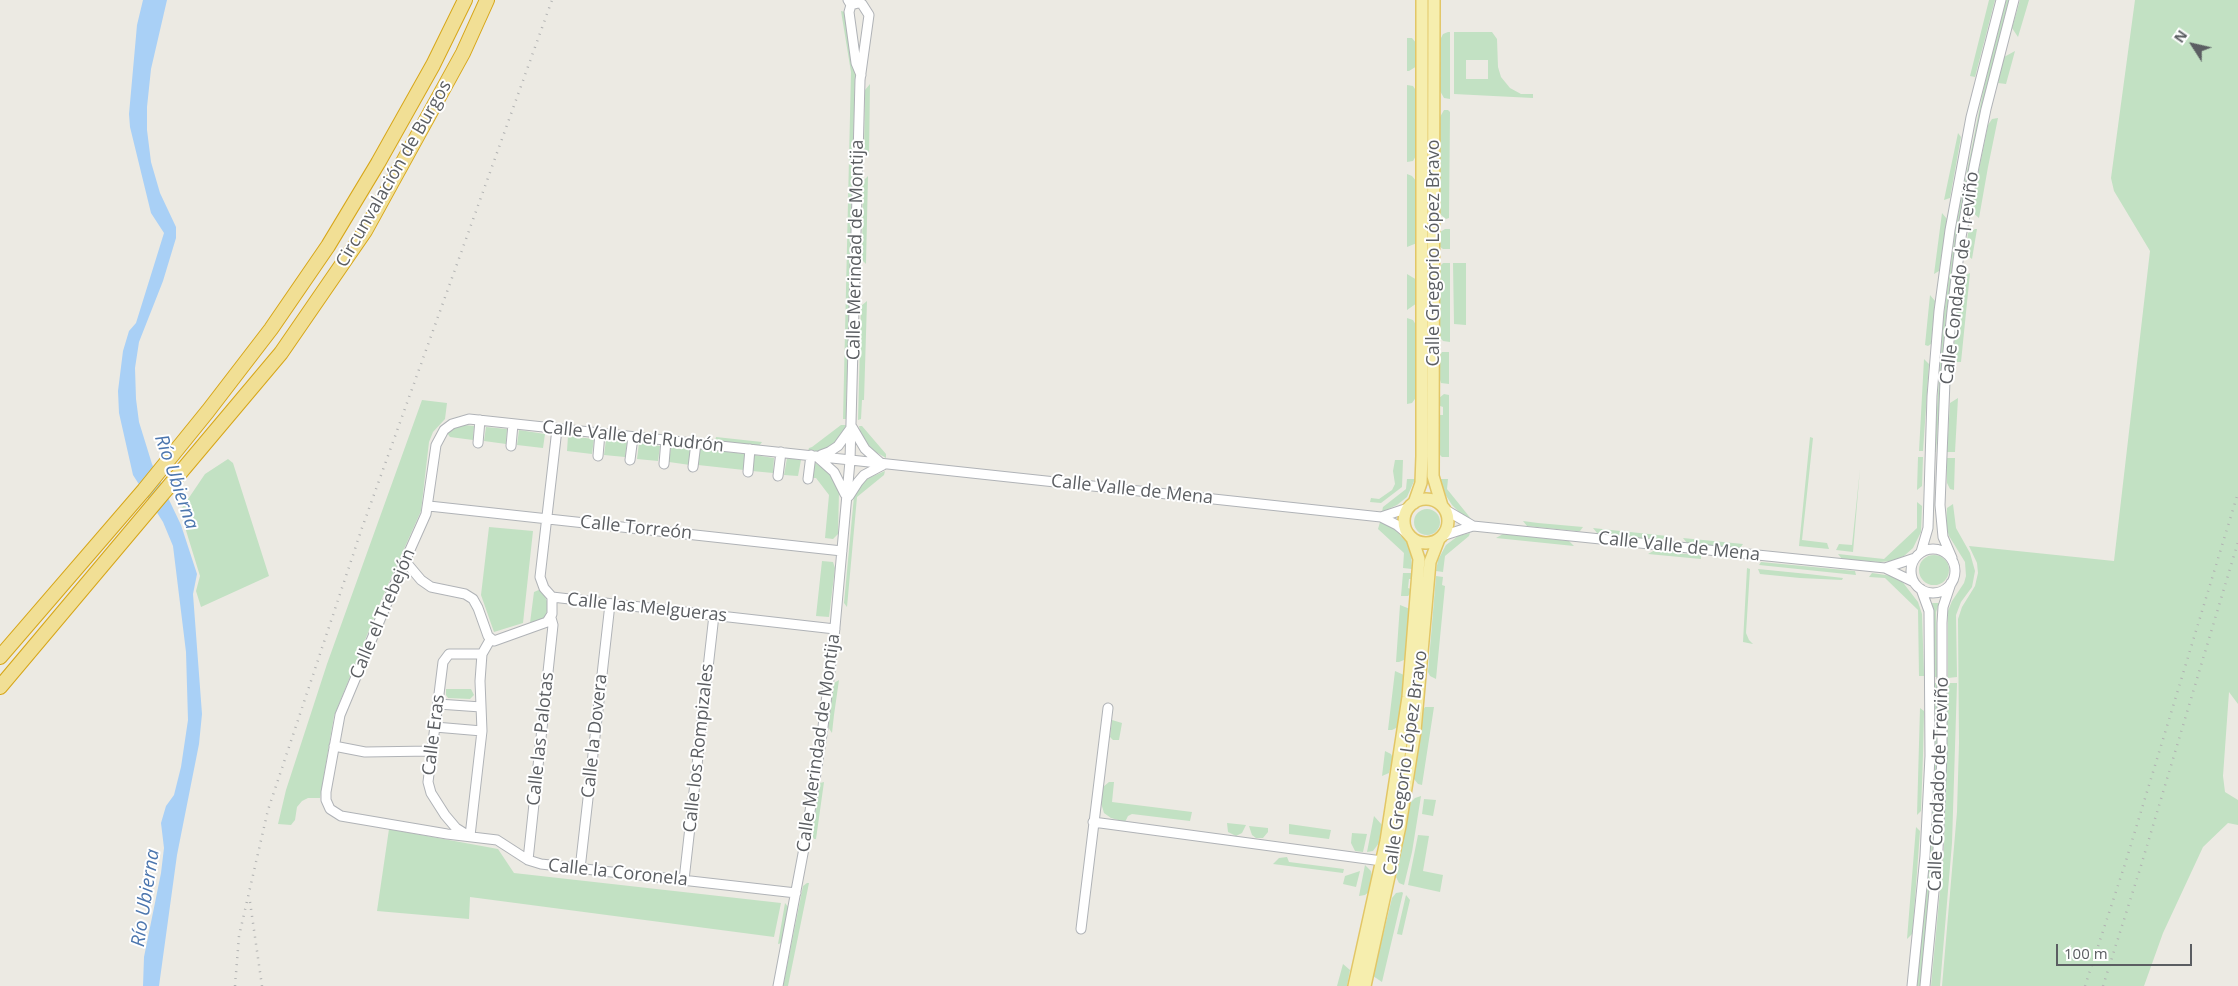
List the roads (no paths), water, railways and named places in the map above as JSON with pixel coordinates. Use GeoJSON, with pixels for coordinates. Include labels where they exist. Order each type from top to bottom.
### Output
{"type":"FeatureCollection","features":[{"type":"Feature","properties":{"kind":"highway","name":"Circunvalación de Burgos"},"geometry":{"type":"LineString","coordinates":[[0,657],[144,490],[208,412],[271,329],[338,230],[405,116],[465,0]]}},
{"type":"Feature","properties":{"kind":"highway","name":"Circunvalación de Burgos"},"geometry":{"type":"LineString","coordinates":[[0,686],[281,354],[365,231],[463,53],[487,0]]}},
{"type":"Feature","properties":{"kind":"main road","name":"Calle Gregorio López Bravo"},"geometry":{"type":"LineString","coordinates":[[1411,506],[1420,488],[1422,466],[1422,0]]}},
{"type":"Feature","properties":{"kind":"main road","name":"Calle Gregorio López Bravo"},"geometry":{"type":"LineString","coordinates":[[1434,0],[1433,460],[1434,482],[1443,507]]}},
{"type":"Feature","properties":{"kind":"main road"},"geometry":{"type":"LineString","coordinates":[[1428,499],[1443,507],[1448,523],[1441,538],[1428,543],[1411,537],[1404,520],[1411,506],[1428,499]]}},
{"type":"Feature","properties":{"kind":"main road","name":"Calle Gregorio López Bravo"},"geometry":{"type":"LineString","coordinates":[[1354,986],[1382,861],[1396,781],[1410,678],[1419,559],[1411,537]]}},
{"type":"Feature","properties":{"kind":"main road","name":"Calle Gregorio López Bravo"},"geometry":{"type":"LineString","coordinates":[[1365,986],[1400,826],[1417,712],[1430,562],[1441,538]]}},
{"type":"Feature","properties":{"kind":"street","name":"Calle Condado de Treviño"},"geometry":{"type":"LineString","coordinates":[[1918,555],[1928,528],[1932,386],[1939,311],[1950,230],[1969,123],[2001,0]]}},
{"type":"Feature","properties":{"kind":"street","name":"Calle Condado de Treviño"},"geometry":{"type":"LineString","coordinates":[[1952,558],[1943,537],[1940,519],[1945,381],[1952,311],[1961,236],[1986,109],[2014,0]]}},
{"type":"Feature","properties":{"kind":"street","name":"Calle Merindad de Montija"},"geometry":{"type":"LineString","coordinates":[[778,986],[813,798],[835,629],[850,461],[861,75],[868,11],[865,3],[850,2],[849,12],[856,63],[861,75]]}},
{"type":"Feature","properties":{"kind":"street","name":"Calle Valle del Rudrón"},"geometry":{"type":"LineString","coordinates":[[452,424],[460,420],[480,420],[850,461]]}},
{"type":"Feature","properties":{"kind":"street"},"geometry":{"type":"LineString","coordinates":[[478,443],[480,420]]}},
{"type":"Feature","properties":{"kind":"street","name":"Calle el Trebejón"},"geometry":{"type":"LineString","coordinates":[[330,809],[325,796],[340,715],[429,506],[436,445],[444,430],[452,424]]}},
{"type":"Feature","properties":{"kind":"street"},"geometry":{"type":"LineString","coordinates":[[511,446],[513,424]]}},
{"type":"Feature","properties":{"kind":"street"},"geometry":{"type":"LineString","coordinates":[[813,456],[829,452],[838,446],[852,426],[865,449],[883,465],[858,482],[847,499]]}},
{"type":"Feature","properties":{"kind":"street"},"geometry":{"type":"LineString","coordinates":[[552,597],[544,588],[540,577],[557,429]]}},
{"type":"Feature","properties":{"kind":"street"},"geometry":{"type":"LineString","coordinates":[[598,456],[600,433]]}},
{"type":"Feature","properties":{"kind":"street"},"geometry":{"type":"LineString","coordinates":[[630,460],[633,437]]}},
{"type":"Feature","properties":{"kind":"street"},"geometry":{"type":"LineString","coordinates":[[664,464],[666,440]]}},
{"type":"Feature","properties":{"kind":"street"},"geometry":{"type":"LineString","coordinates":[[693,467],[696,443]]}},
{"type":"Feature","properties":{"kind":"street"},"geometry":{"type":"LineString","coordinates":[[748,472],[750,449]]}},
{"type":"Feature","properties":{"kind":"street"},"geometry":{"type":"LineString","coordinates":[[778,476],[781,452]]}},
{"type":"Feature","properties":{"kind":"street"},"geometry":{"type":"LineString","coordinates":[[808,479],[813,456]]}},
{"type":"Feature","properties":{"kind":"street"},"geometry":{"type":"LineString","coordinates":[[813,456],[834,472],[847,499]]}},
{"type":"Feature","properties":{"kind":"street","name":"Calle Valle de Mena"},"geometry":{"type":"LineString","coordinates":[[850,461],[1381,517],[1397,525],[1411,537]]}},
{"type":"Feature","properties":{"kind":"street","name":"Calle Torreón"},"geometry":{"type":"LineString","coordinates":[[429,506],[842,551]]}},
{"type":"Feature","properties":{"kind":"street","name":"Calle Valle de Mena"},"geometry":{"type":"LineString","coordinates":[[1381,517],[1411,506]]}},
{"type":"Feature","properties":{"kind":"street","name":"Calle Valle de Mena"},"geometry":{"type":"LineString","coordinates":[[1443,507],[1473,526]]}},
{"type":"Feature","properties":{"kind":"street","name":"Calle Valle de Mena"},"geometry":{"type":"LineString","coordinates":[[1441,538],[1473,526],[1885,568],[1918,585]]}},
{"type":"Feature","properties":{"kind":"street"},"geometry":{"type":"LineString","coordinates":[[1928,549],[1941,550],[1952,558],[1956,571],[1951,583],[1940,591],[1927,592],[1918,585],[1912,570],[1918,555],[1928,549]]}},
{"type":"Feature","properties":{"kind":"street","name":"Calle Valle de Mena"},"geometry":{"type":"LineString","coordinates":[[1885,568],[1918,555]]}},
{"type":"Feature","properties":{"kind":"street"},"geometry":{"type":"LineString","coordinates":[[405,561],[421,580],[431,587],[465,594],[472,598],[478,608],[490,640],[482,654],[482,731],[470,836]]}},
{"type":"Feature","properties":{"kind":"street","name":"Calle Condado de Treviño"},"geometry":{"type":"LineString","coordinates":[[1925,986],[1938,850],[1942,754],[1942,623],[1944,607],[1951,583]]}},
{"type":"Feature","properties":{"kind":"street","name":"Calle Condado de Treviño"},"geometry":{"type":"LineString","coordinates":[[1912,986],[1925,856],[1930,756],[1929,612],[1918,585]]}},
{"type":"Feature","properties":{"kind":"street","name":"Calle las Melgueras"},"geometry":{"type":"LineString","coordinates":[[490,640],[494,641],[540,626],[551,618],[554,604],[552,597],[835,629]]}},
{"type":"Feature","properties":{"kind":"street","name":"Calle la Dovera"},"geometry":{"type":"LineString","coordinates":[[580,869],[610,604]]}},
{"type":"Feature","properties":{"kind":"street","name":"Calle los Rompizales"},"geometry":{"type":"LineString","coordinates":[[684,880],[714,615]]}},
{"type":"Feature","properties":{"kind":"street","name":"Calle las Palotas"},"geometry":{"type":"LineString","coordinates":[[528,860],[553,625],[551,618]]}},
{"type":"Feature","properties":{"kind":"street","name":"Calle Eras"},"geometry":{"type":"LineString","coordinates":[[470,836],[452,823],[431,793],[428,782],[445,656],[449,654],[482,654]]}},
{"type":"Feature","properties":{"kind":"street"},"geometry":{"type":"LineString","coordinates":[[438,704],[481,707]]}},
{"type":"Feature","properties":{"kind":"street"},"geometry":{"type":"LineString","coordinates":[[1081,930],[1108,708]]}},
{"type":"Feature","properties":{"kind":"street"},"geometry":{"type":"LineString","coordinates":[[435,727],[482,731]]}},
{"type":"Feature","properties":{"kind":"street"},"geometry":{"type":"LineString","coordinates":[[334,746],[365,752],[432,751]]}},
{"type":"Feature","properties":{"kind":"street","name":"Calle la Coronela"},"geometry":{"type":"LineString","coordinates":[[330,809],[341,816],[503,842],[528,860],[541,864],[796,893]]}},
{"type":"Feature","properties":{"kind":"street","name":"Calle Gregorio López Bravo"},"geometry":{"type":"LineString","coordinates":[[1093,822],[1382,861]]}},
{"type":"Feature","properties":{"kind":"water"},"geometry":{"type":"Polygon","coordinates":[[[143,0],[167,0],[151,69],[147,107],[147,130],[151,162],[160,193],[176,227],[176,238],[163,281],[139,342],[135,368],[136,399],[139,422],[152,464],[181,525],[197,574],[193,594],[202,714],[199,744],[177,855],[159,986],[143,986],[144,957],[161,873],[164,848],[161,823],[166,806],[174,795],[181,767],[188,720],[186,652],[173,546],[163,522],[133,475],[119,413],[118,391],[123,351],[129,331],[136,323],[164,233],[151,213],[130,127],[129,114],[137,25],[143,0]]]}},
{"type":"Feature","properties":{"kind":"railway"},"geometry":{"type":"LineString","coordinates":[[235,986],[239,936],[268,810],[362,528],[552,0]]}},
{"type":"Feature","properties":{"kind":"railway"},"geometry":{"type":"LineString","coordinates":[[2085,986],[2125,864],[2238,493]]}},
{"type":"Feature","properties":{"kind":"railway"},"geometry":{"type":"LineString","coordinates":[[2103,986],[2238,542]]}},
{"type":"Feature","properties":{"kind":"railway"},"geometry":{"type":"LineString","coordinates":[[250,902],[262,986]]}},
{"type":"Feature","properties":{"kind":"water label","name":"Río Ubierna"},"geometry":{"type":"Point","coordinates":[176,482]}},
{"type":"Feature","properties":{"kind":"water label","name":"Río Ubierna"},"geometry":{"type":"Point","coordinates":[146,898]}}]}
